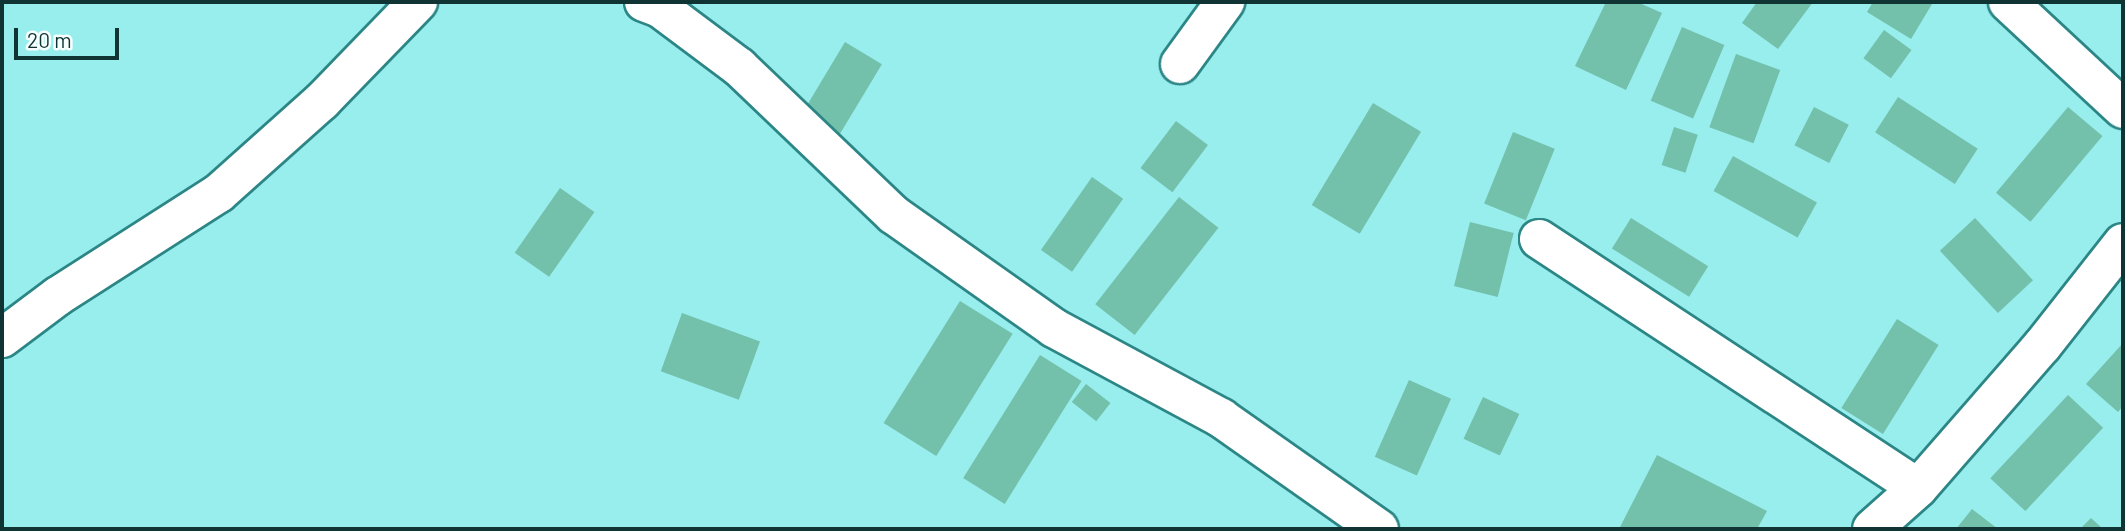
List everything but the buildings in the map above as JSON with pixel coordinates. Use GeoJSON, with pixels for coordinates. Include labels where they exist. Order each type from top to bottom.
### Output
{"type":"FeatureCollection","features":[{"type":"Feature","properties":{"kind":"street"},"geometry":{"type":"LineString","coordinates":[[2,338],[219,192],[322,101],[418,2]]}},
{"type":"Feature","properties":{"kind":"street"},"geometry":{"type":"LineString","coordinates":[[644,2],[660,8],[739,67],[894,215],[1054,328],[1221,418],[1379,529]]}},
{"type":"Feature","properties":{"kind":"street"},"geometry":{"type":"LineString","coordinates":[[1180,64],[1225,2]]}},
{"type":"Feature","properties":{"kind":"street"},"geometry":{"type":"LineString","coordinates":[[2008,2],[2123,109]]}},
{"type":"Feature","properties":{"kind":"street"},"geometry":{"type":"LineString","coordinates":[[1539,239],[1918,488]]}},
{"type":"Feature","properties":{"kind":"street"},"geometry":{"type":"LineString","coordinates":[[1878,527],[1918,488],[2042,346],[2123,243]]}}]}
